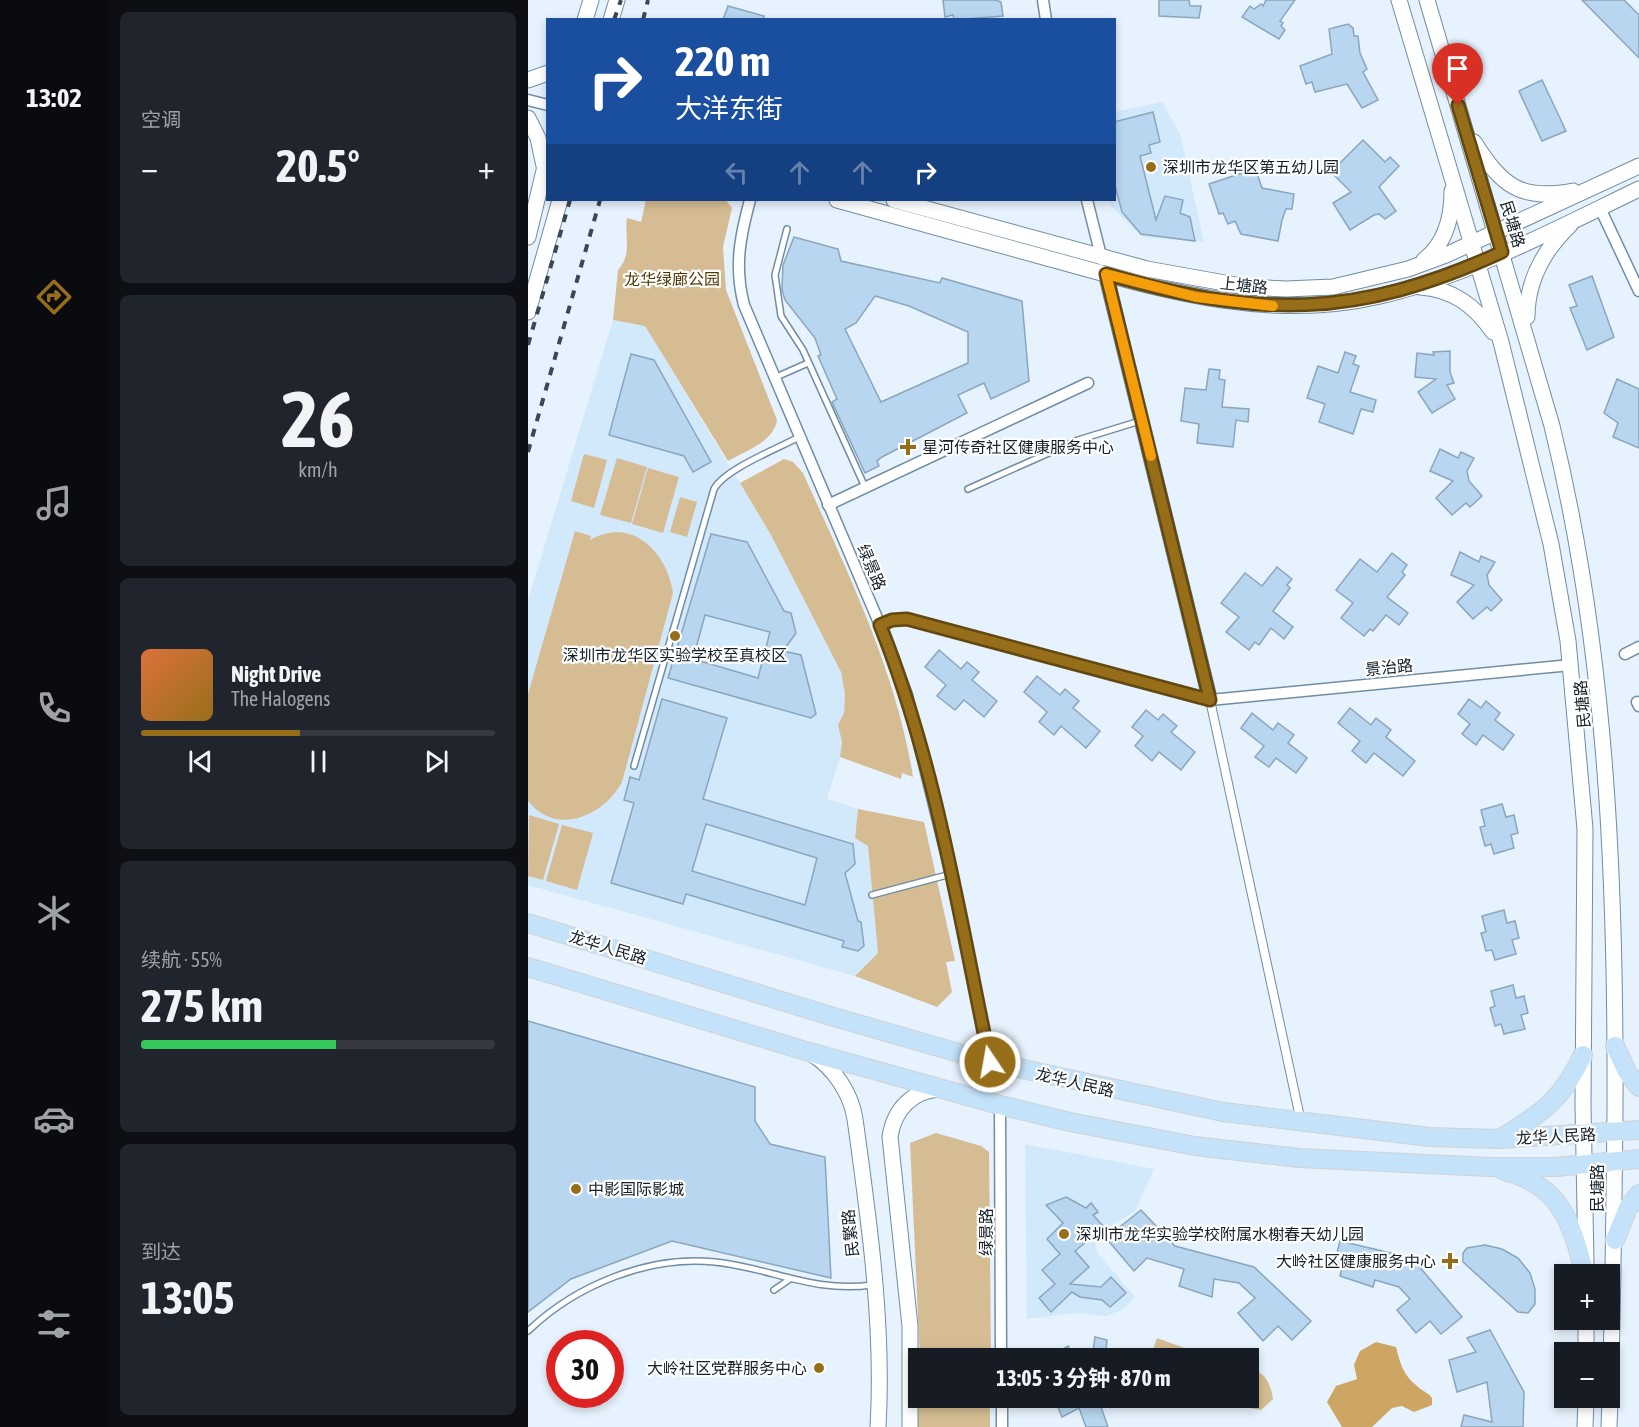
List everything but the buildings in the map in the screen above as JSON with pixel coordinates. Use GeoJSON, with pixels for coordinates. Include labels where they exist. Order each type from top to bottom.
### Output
{"type":"FeatureCollection","features":[{"type":"Feature","properties":{"kind":"main road"},"geometry":{"type":"LineString","coordinates":[[586,18],[591,0]]}},
{"type":"Feature","properties":{"kind":"main road"},"geometry":{"type":"LineString","coordinates":[[612,18],[617,0]]}},
{"type":"Feature","properties":{"kind":"main road","name":"民塘路"},"geometry":{"type":"LineString","coordinates":[[1400,0],[1501,342],[1551,544],[1571,665],[1585,829],[1583,1054],[1586,1264]]}},
{"type":"Feature","properties":{"kind":"main road","name":"民塘路"},"geometry":{"type":"LineString","coordinates":[[1427,0],[1527,332],[1570,498],[1597,666],[1610,834],[1615,1046],[1615,1240],[1609,1427]]}},
{"type":"Feature","properties":{"kind":"main road"},"geometry":{"type":"LineString","coordinates":[[528,80],[546,74]]}},
{"type":"Feature","properties":{"kind":"main road"},"geometry":{"type":"LineString","coordinates":[[528,118],[546,160],[528,237]]}},
{"type":"Feature","properties":{"kind":"main road"},"geometry":{"type":"LineString","coordinates":[[1465,126],[1491,167],[1512,188],[1535,195],[1594,187]]}},
{"type":"Feature","properties":{"kind":"main road","name":"上塘路"},"geometry":{"type":"LineString","coordinates":[[898,201],[1101,258],[1198,279],[1286,289],[1334,287],[1408,269],[1497,232],[1639,166]]}},
{"type":"Feature","properties":{"kind":"main road"},"geometry":{"type":"LineString","coordinates":[[1408,269],[1434,252],[1440,244],[1450,212],[1452,179]]}},
{"type":"Feature","properties":{"kind":"main road","name":"上塘路"},"geometry":{"type":"LineString","coordinates":[[841,201],[1196,297],[1241,304],[1286,306],[1332,304],[1379,297],[1414,286],[1477,263],[1639,189]]}},
{"type":"Feature","properties":{"kind":"main road"},"geometry":{"type":"LineString","coordinates":[[528,312],[561,201]]}},
{"type":"Feature","properties":{"kind":"main road"},"geometry":{"type":"LineString","coordinates":[[1527,332],[1527,303],[1531,282],[1550,248],[1576,219]]}},
{"type":"Feature","properties":{"kind":"main road"},"geometry":{"type":"LineString","coordinates":[[1414,286],[1443,291],[1468,303],[1484,319],[1501,342]]}},
{"type":"Feature","properties":{"kind":"main road","name":"龙华人民路"},"geometry":{"type":"LineString","coordinates":[[528,923],[834,1017],[990,1062],[1223,1112],[1430,1137],[1499,1139],[1639,1130]]}},
{"type":"Feature","properties":{"kind":"main road","name":"龙华人民路"},"geometry":{"type":"LineString","coordinates":[[528,967],[809,1052],[942,1089],[1000,1105],[1133,1135],[1251,1153],[1353,1161],[1491,1167],[1585,1165],[1639,1159]]}},
{"type":"Feature","properties":{"kind":"main road"},"geometry":{"type":"LineString","coordinates":[[1615,1046],[1627,1072],[1639,1087]]}},
{"type":"Feature","properties":{"kind":"main road","name":"民繁路"},"geometry":{"type":"LineString","coordinates":[[809,1052],[834,1074],[854,1110],[874,1285],[879,1357],[878,1427]]}},
{"type":"Feature","properties":{"kind":"main road"},"geometry":{"type":"LineString","coordinates":[[1499,1139],[1538,1115],[1557,1099],[1570,1081],[1583,1054]]}},
{"type":"Feature","properties":{"kind":"main road"},"geometry":{"type":"LineString","coordinates":[[910,1427],[910,1326],[890,1137],[894,1120],[911,1098],[931,1089],[942,1089]]}},
{"type":"Feature","properties":{"kind":"main road"},"geometry":{"type":"LineString","coordinates":[[1491,1167],[1514,1173],[1532,1182],[1564,1211],[1582,1264]]}},
{"type":"Feature","properties":{"kind":"main road"},"geometry":{"type":"LineString","coordinates":[[1615,1240],[1628,1208],[1639,1194]]}},
{"type":"Feature","properties":{"kind":"main road"},"geometry":{"type":"LineString","coordinates":[[1586,1408],[1586,1427]]}},
{"type":"Feature","properties":{"kind":"street"},"geometry":{"type":"LineString","coordinates":[[1043,0],[1046,18]]}},
{"type":"Feature","properties":{"kind":"street"},"geometry":{"type":"LineString","coordinates":[[528,100],[546,104]]}},
{"type":"Feature","properties":{"kind":"street","name":"绿景路"},"geometry":{"type":"LineString","coordinates":[[750,201],[741,232],[738,273],[749,319],[880,625],[917,731],[951,874],[990,1062]]}},
{"type":"Feature","properties":{"kind":"street"},"geometry":{"type":"LineString","coordinates":[[1087,201],[1210,700],[1302,1122]]}},
{"type":"Feature","properties":{"kind":"street"},"geometry":{"type":"LineString","coordinates":[[1600,208],[1639,291]]}},
{"type":"Feature","properties":{"kind":"street"},"geometry":{"type":"LineString","coordinates":[[828,505],[1088,383]]}},
{"type":"Feature","properties":{"kind":"street"},"geometry":{"type":"LineString","coordinates":[[880,625],[892,620],[907,619],[1210,700]]}},
{"type":"Feature","properties":{"kind":"street"},"geometry":{"type":"LineString","coordinates":[[1625,654],[1639,647]]}},
{"type":"Feature","properties":{"kind":"street","name":"景治路"},"geometry":{"type":"LineString","coordinates":[[1210,700],[1571,665]]}},
{"type":"Feature","properties":{"kind":"street","name":"绿景路"},"geometry":{"type":"LineString","coordinates":[[1000,1105],[1001,1348]]}},
{"type":"Feature","properties":{"kind":"street"},"geometry":{"type":"LineString","coordinates":[[1002,1408],[1002,1427]]}},
{"type":"Feature","properties":{"kind":"lane"},"geometry":{"type":"LineString","coordinates":[[787,230],[776,266],[775,284],[783,322],[799,344],[865,487]]}},
{"type":"Feature","properties":{"kind":"lane"},"geometry":{"type":"LineString","coordinates":[[774,378],[808,363]]}},
{"type":"Feature","properties":{"kind":"lane"},"geometry":{"type":"LineString","coordinates":[[968,489],[1078,440],[1142,421]]}},
{"type":"Feature","properties":{"kind":"lane"},"geometry":{"type":"LineString","coordinates":[[634,766],[714,489],[734,472],[799,437]]}},
{"type":"Feature","properties":{"kind":"lane"},"geometry":{"type":"LineString","coordinates":[[872,895],[951,874]]}},
{"type":"Feature","properties":{"kind":"lane"},"geometry":{"type":"LineString","coordinates":[[528,1331],[566,1301],[630,1270],[658,1264],[716,1262],[836,1287],[874,1285]]}},
{"type":"Feature","properties":{"kind":"lane"},"geometry":{"type":"LineString","coordinates":[[774,1290],[790,1279]]}},
{"type":"Feature","properties":{"kind":"shaded area","name":"深圳市龙华区第五幼儿园"},"geometry":{"type":"Polygon","coordinates":[[[1162,102],[1180,134],[1204,242],[1142,237],[1111,206],[1110,201],[1116,201],[1116,112],[1162,102]]]}},
{"type":"Feature","properties":{"kind":"shaded area","name":"深圳市龙华区实验学校至真校区"},"geometry":{"type":"Polygon","coordinates":[[[613,320],[645,326],[771,535],[841,672],[845,694],[844,713],[838,725],[842,742],[840,757],[827,799],[858,809],[855,838],[868,845],[878,953],[855,976],[528,885],[528,600],[613,320]]]}},
{"type":"Feature","properties":{"kind":"shaded area","name":"深圳市龙华实验学校附属水榭春天幼儿园"},"geometry":{"type":"Polygon","coordinates":[[[1025,1144],[1154,1169],[1135,1211],[1111,1226],[1094,1241],[1098,1254],[1135,1297],[1123,1309],[1107,1316],[1076,1313],[1027,1319],[1025,1144]]]}},
{"type":"Feature","properties":{"kind":"shaded area"},"geometry":{"type":"Polygon","coordinates":[[[1376,1342],[1396,1347],[1405,1373],[1412,1382],[1432,1398],[1432,1405],[1414,1412],[1402,1406],[1392,1408],[1372,1427],[1342,1427],[1327,1402],[1336,1386],[1357,1379],[1354,1365],[1360,1351],[1376,1342]]]}},
{"type":"Feature","properties":{"kind":"green space","name":"龙华绿廊公园"},"geometry":{"type":"Polygon","coordinates":[[[646,201],[727,201],[732,208],[723,247],[726,290],[777,420],[775,428],[765,440],[728,461],[645,326],[613,320],[618,270],[627,252],[627,218],[641,222],[646,201]]]}},
{"type":"Feature","properties":{"kind":"green space"},"geometry":{"type":"Polygon","coordinates":[[[584,454],[607,460],[594,508],[571,501],[584,454]]]}},
{"type":"Feature","properties":{"kind":"green space"},"geometry":{"type":"Polygon","coordinates":[[[617,458],[647,467],[631,523],[600,515],[617,458]]]}},
{"type":"Feature","properties":{"kind":"green space"},"geometry":{"type":"Polygon","coordinates":[[[784,459],[793,462],[803,473],[868,622],[895,698],[913,777],[902,773],[901,779],[840,757],[842,742],[838,725],[844,713],[845,694],[841,672],[771,535],[740,483],[784,459]]]}},
{"type":"Feature","properties":{"kind":"green space"},"geometry":{"type":"Polygon","coordinates":[[[648,468],[679,477],[663,533],[632,524],[648,468]]]}},
{"type":"Feature","properties":{"kind":"green space"},"geometry":{"type":"Polygon","coordinates":[[[680,497],[697,502],[687,537],[670,532],[680,497]]]}},
{"type":"Feature","properties":{"kind":"green space"},"geometry":{"type":"Polygon","coordinates":[[[575,531],[591,536],[590,540],[605,534],[620,532],[633,535],[645,542],[663,564],[673,593],[622,782],[604,804],[592,812],[579,818],[565,820],[552,818],[539,812],[528,801],[528,694],[575,531]]]}},
{"type":"Feature","properties":{"kind":"green space"},"geometry":{"type":"Polygon","coordinates":[[[858,809],[924,822],[955,961],[946,962],[952,992],[937,1007],[855,976],[878,953],[868,846],[855,838],[858,809]]]}},
{"type":"Feature","properties":{"kind":"green space"},"geometry":{"type":"Polygon","coordinates":[[[529,815],[559,824],[543,880],[528,876],[529,815]]]}},
{"type":"Feature","properties":{"kind":"green space"},"geometry":{"type":"Polygon","coordinates":[[[562,825],[593,833],[577,890],[546,881],[562,825]]]}},
{"type":"Feature","properties":{"kind":"green space"},"geometry":{"type":"Polygon","coordinates":[[[936,1133],[981,1146],[989,1152],[991,1348],[919,1348],[910,1143],[936,1133]]]}},
{"type":"Feature","properties":{"kind":"green space"},"geometry":{"type":"Polygon","coordinates":[[[1157,1338],[1184,1348],[1154,1348],[1157,1338]]]}},
{"type":"Feature","properties":{"kind":"green space"},"geometry":{"type":"Polygon","coordinates":[[[1259,1372],[1271,1388],[1273,1399],[1261,1410],[1250,1408],[1259,1408],[1259,1372]]]}},
{"type":"Feature","properties":{"kind":"green space"},"geometry":{"type":"Polygon","coordinates":[[[917,1408],[990,1408],[990,1427],[916,1427],[917,1408]]]}},
{"type":"Feature","properties":{"kind":"railway"},"geometry":{"type":"LineString","coordinates":[[615,18],[621,0]]}},
{"type":"Feature","properties":{"kind":"railway"},"geometry":{"type":"LineString","coordinates":[[644,18],[648,0]]}},
{"type":"Feature","properties":{"kind":"railway"},"geometry":{"type":"LineString","coordinates":[[528,345],[570,201]]}},
{"type":"Feature","properties":{"kind":"railway"},"geometry":{"type":"LineString","coordinates":[[528,452],[600,201]]}},
{"type":"Feature","properties":{"kind":"slow traffic"},"geometry":{"type":"LineString","coordinates":[[1151,456],[1106,274],[1196,297],[1273,306]]}},
{"type":"Feature","properties":{"kind":"place","name":"深圳市龙华区第五幼儿园"},"geometry":{"type":"Point","coordinates":[1151,167]}},
{"type":"Feature","properties":{"kind":"place","name":"星河传奇社区健康服务中心"},"geometry":{"type":"Point","coordinates":[908,447]}},
{"type":"Feature","properties":{"kind":"place","name":"深圳市龙华区实验学校至真校区"},"geometry":{"type":"Point","coordinates":[675,636]}},
{"type":"Feature","properties":{"kind":"place","name":"中影国际影城"},"geometry":{"type":"Point","coordinates":[576,1189]}},
{"type":"Feature","properties":{"kind":"place","name":"深圳市龙华实验学校附属水榭春天幼儿园"},"geometry":{"type":"Point","coordinates":[1064,1234]}},
{"type":"Feature","properties":{"kind":"place","name":"大岭社区健康服务中心"},"geometry":{"type":"Point","coordinates":[1450,1261]}},
{"type":"Feature","properties":{"kind":"place","name":"大岭社区党群服务中心"},"geometry":{"type":"Point","coordinates":[819,1368]}},
{"type":"Feature","properties":{"kind":"route"},"geometry":{"type":"LineString","coordinates":[[990,1062],[951,874],[917,731],[907,695],[880,625],[892,620],[907,619],[1210,700],[1106,274],[1151,287],[1241,304],[1286,306],[1332,304],[1379,297],[1448,275],[1502,252],[1458,105]]}}]}
